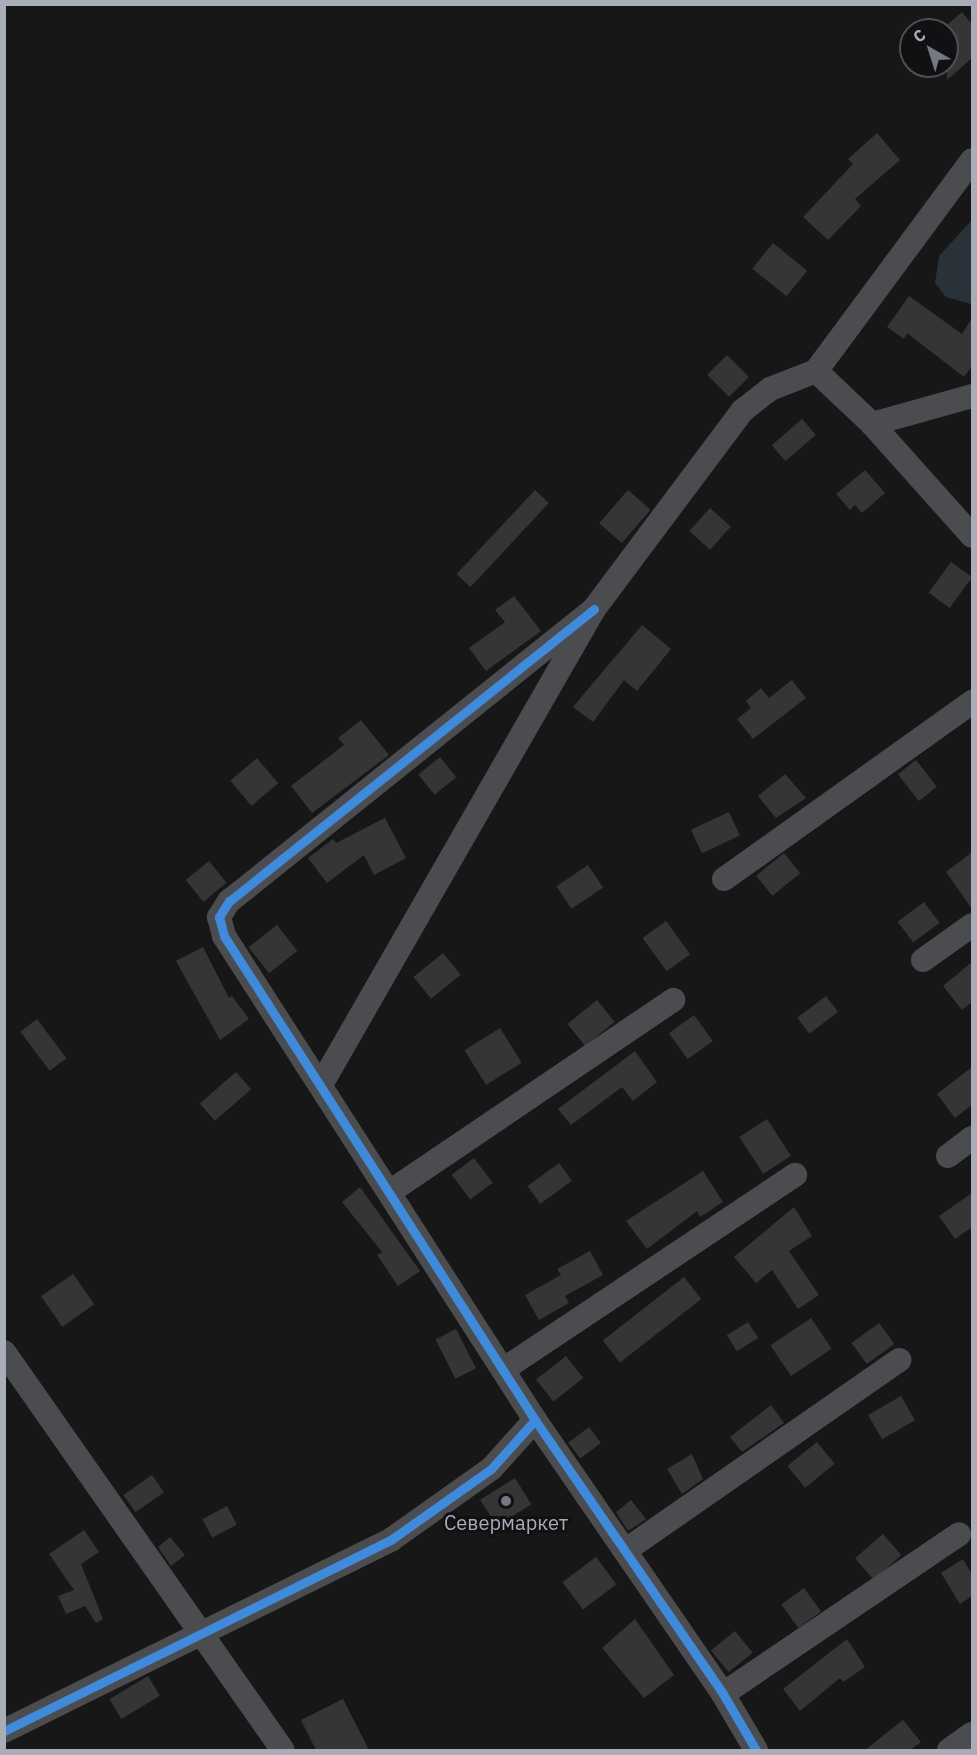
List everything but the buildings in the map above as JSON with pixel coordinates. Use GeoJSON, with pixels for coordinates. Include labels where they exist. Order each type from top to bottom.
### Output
{"type":"FeatureCollection","features":[{"type":"Feature","properties":{"kind":"street"},"geometry":{"type":"LineString","coordinates":[[322,1083],[594,609],[742,411],[770,389],[816,371],[972,160]]}},
{"type":"Feature","properties":{"kind":"street"},"geometry":{"type":"LineString","coordinates":[[816,371],[872,424],[972,536]]}},
{"type":"Feature","properties":{"kind":"street"},"geometry":{"type":"LineString","coordinates":[[872,424],[972,396]]}},
{"type":"Feature","properties":{"kind":"street"},"geometry":{"type":"LineString","coordinates":[[594,609],[229,901],[219,916],[224,936],[322,1083],[535,1420],[723,1694],[756,1750]]}},
{"type":"Feature","properties":{"kind":"street"},"geometry":{"type":"LineString","coordinates":[[724,879],[972,702]]}},
{"type":"Feature","properties":{"kind":"street"},"geometry":{"type":"LineString","coordinates":[[923,960],[972,925]]}},
{"type":"Feature","properties":{"kind":"street"},"geometry":{"type":"LineString","coordinates":[[391,1191],[673,1000]]}},
{"type":"Feature","properties":{"kind":"street"},"geometry":{"type":"LineString","coordinates":[[948,1156],[972,1138]]}},
{"type":"Feature","properties":{"kind":"street"},"geometry":{"type":"LineString","coordinates":[[504,1369],[795,1175]]}},
{"type":"Feature","properties":{"kind":"street"},"geometry":{"type":"LineString","coordinates":[[4,1352],[283,1750]]}},
{"type":"Feature","properties":{"kind":"street"},"geometry":{"type":"LineString","coordinates":[[626,1550],[899,1360]]}},
{"type":"Feature","properties":{"kind":"street"},"geometry":{"type":"LineString","coordinates":[[4,1731],[392,1539],[447,1504],[491,1469],[535,1420]]}},
{"type":"Feature","properties":{"kind":"street"},"geometry":{"type":"LineString","coordinates":[[723,1694],[958,1534]]}},
{"type":"Feature","properties":{"kind":"street"},"geometry":{"type":"LineString","coordinates":[[950,1750],[972,1734]]}},
{"type":"Feature","properties":{"kind":"shaded area"},"geometry":{"type":"Polygon","coordinates":[[[972,220],[971,304],[946,297],[935,283],[939,256],[972,220]]]}},
{"type":"Feature","properties":{"kind":"cycle path"},"geometry":{"type":"LineString","coordinates":[[594,609],[229,901],[219,917],[224,936],[535,1420],[723,1694],[756,1750]]}},
{"type":"Feature","properties":{"kind":"cycle path"},"geometry":{"type":"LineString","coordinates":[[4,1731],[392,1539],[491,1469],[535,1420]]}},
{"type":"Feature","properties":{"kind":"place","name":"Севермаркет"},"geometry":{"type":"Point","coordinates":[506,1501]}}]}
